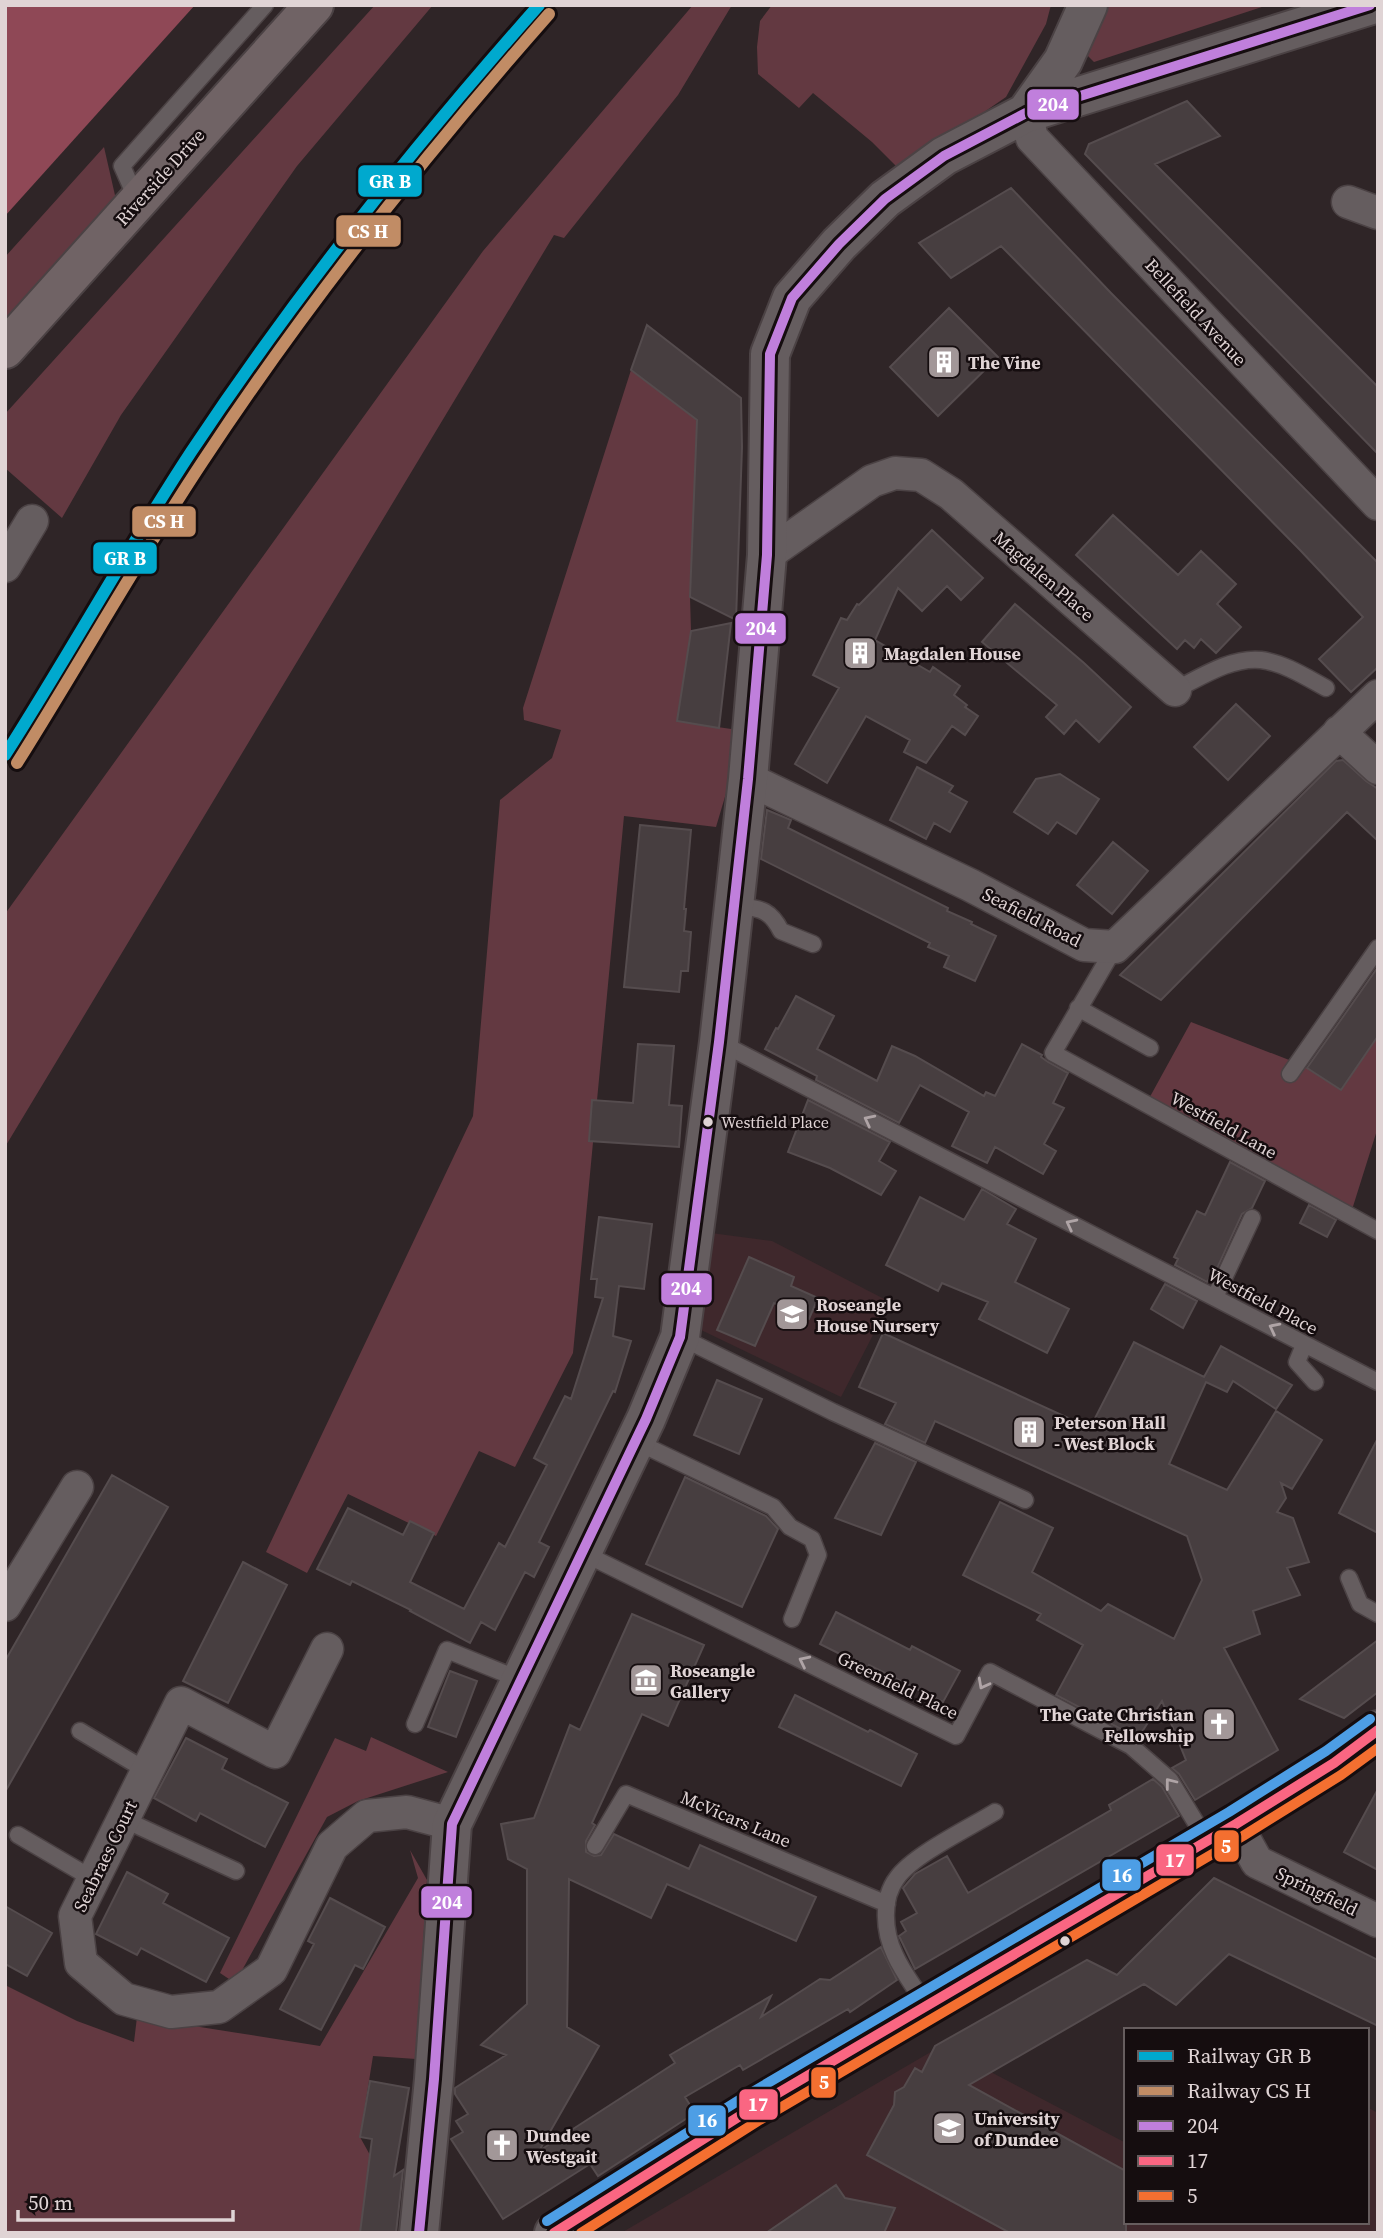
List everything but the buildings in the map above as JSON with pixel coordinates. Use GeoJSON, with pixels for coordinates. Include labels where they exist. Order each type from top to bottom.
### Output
{"type":"FeatureCollection","features":[{"type":"Feature","properties":{"kind":"main road","name":"Riverside Drive"},"geometry":{"type":"LineString","coordinates":[[5,349],[314,5]]}},
{"type":"Feature","properties":{"kind":"street"},"geometry":{"type":"LineString","coordinates":[[1026,113],[1063,61],[1088,5]]}},
{"type":"Feature","properties":{"kind":"street"},"geometry":{"type":"LineString","coordinates":[[419,2233],[434,2079],[452,1824],[635,1441],[680,1337],[719,1042],[748,779],[767,555],[770,354],[792,298],[839,244],[885,199],[944,156],[1026,113],[1371,5]]}},
{"type":"Feature","properties":{"kind":"street","name":"Bellefield Avenue"},"geometry":{"type":"LineString","coordinates":[[1026,113],[1032,138],[1378,504]]}},
{"type":"Feature","properties":{"kind":"street"},"geometry":{"type":"LineString","coordinates":[[1348,202],[1378,213]]}},
{"type":"Feature","properties":{"kind":"street","name":"Magdalen Place"},"geometry":{"type":"LineString","coordinates":[[767,555],[872,481],[895,473],[921,475],[951,494],[1175,690]]}},
{"type":"Feature","properties":{"kind":"street"},"geometry":{"type":"LineString","coordinates":[[5,566],[32,521]]}},
{"type":"Feature","properties":{"kind":"street"},"geometry":{"type":"LineString","coordinates":[[1115,947],[1378,696]]}},
{"type":"Feature","properties":{"kind":"street"},"geometry":{"type":"LineString","coordinates":[[1339,732],[1378,768]]}},
{"type":"Feature","properties":{"kind":"street","name":"Seafield Road"},"geometry":{"type":"LineString","coordinates":[[748,779],[970,885],[1084,945],[1115,947]]}},
{"type":"Feature","properties":{"kind":"street"},"geometry":{"type":"LineString","coordinates":[[5,1605],[78,1487]]}},
{"type":"Feature","properties":{"kind":"street","name":"Seabraes Court"},"geometry":{"type":"LineString","coordinates":[[327,1649],[275,1752],[181,1703],[75,1916],[81,1963],[124,1999],[171,2012],[219,2007],[271,1970],[332,1846],[367,1816],[407,1812],[452,1824]]}},
{"type":"Feature","properties":{"kind":"street"},"geometry":{"type":"LineString","coordinates":[[554,2233],[739,2116],[1221,1832],[1334,1762],[1378,1730]]}},
{"type":"Feature","properties":{"kind":"street","name":"Springfield"},"geometry":{"type":"LineString","coordinates":[[1221,1832],[1257,1862],[1378,1921]]}},
{"type":"Feature","properties":{"kind":"lane"},"geometry":{"type":"LineString","coordinates":[[138,202],[122,166],[265,5]]}},
{"type":"Feature","properties":{"kind":"lane","name":"Magdalen Place"},"geometry":{"type":"LineString","coordinates":[[1175,690],[1232,663],[1261,660],[1297,672],[1326,688]]}},
{"type":"Feature","properties":{"kind":"lane"},"geometry":{"type":"LineString","coordinates":[[734,905],[763,910],[774,917],[781,931],[813,944]]}},
{"type":"Feature","properties":{"kind":"lane"},"geometry":{"type":"LineString","coordinates":[[1115,947],[1078,1008],[1150,1048]]}},
{"type":"Feature","properties":{"kind":"lane"},"geometry":{"type":"LineString","coordinates":[[1290,1074],[1378,948]]}},
{"type":"Feature","properties":{"kind":"lane","name":"Westfield Lane"},"geometry":{"type":"LineString","coordinates":[[1078,1008],[1053,1053],[1378,1231]]}},
{"type":"Feature","properties":{"kind":"lane","name":"Westfield Place"},"geometry":{"type":"LineString","coordinates":[[719,1042],[1378,1382]]}},
{"type":"Feature","properties":{"kind":"lane"},"geometry":{"type":"LineString","coordinates":[[1214,1297],[1252,1218]]}},
{"type":"Feature","properties":{"kind":"lane"},"geometry":{"type":"LineString","coordinates":[[680,1337],[833,1412],[1025,1500]]}},
{"type":"Feature","properties":{"kind":"lane"},"geometry":{"type":"LineString","coordinates":[[1304,1345],[1297,1362],[1315,1382]]}},
{"type":"Feature","properties":{"kind":"lane"},"geometry":{"type":"LineString","coordinates":[[635,1441],[773,1507],[790,1527],[812,1539],[818,1555],[792,1619]]}},
{"type":"Feature","properties":{"kind":"lane","name":"Greenfield Place"},"geometry":{"type":"LineString","coordinates":[[581,1552],[956,1736],[990,1672],[1131,1745],[1221,1832]]}},
{"type":"Feature","properties":{"kind":"lane"},"geometry":{"type":"LineString","coordinates":[[1349,1578],[1360,1604],[1378,1614]]}},
{"type":"Feature","properties":{"kind":"lane"},"geometry":{"type":"LineString","coordinates":[[415,1724],[447,1650],[521,1680]]}},
{"type":"Feature","properties":{"kind":"lane"},"geometry":{"type":"LineString","coordinates":[[80,1731],[147,1771]]}},
{"type":"Feature","properties":{"kind":"lane","name":"McVicars Lane"},"geometry":{"type":"LineString","coordinates":[[595,1846],[626,1794],[887,1904]]}},
{"type":"Feature","properties":{"kind":"lane"},"geometry":{"type":"LineString","coordinates":[[926,2006],[895,1955],[886,1929],[887,1904],[895,1880],[910,1864],[995,1812]]}},
{"type":"Feature","properties":{"kind":"lane"},"geometry":{"type":"LineString","coordinates":[[123,1819],[236,1871]]}},
{"type":"Feature","properties":{"kind":"lane"},"geometry":{"type":"LineString","coordinates":[[18,1835],[93,1879]]}},
{"type":"Feature","properties":{"kind":"shaded area"},"geometry":{"type":"Polygon","coordinates":[[[5,5],[195,5],[5,216],[5,5]]]}},
{"type":"Feature","properties":{"kind":"shaded area"},"geometry":{"type":"Polygon","coordinates":[[[375,5],[433,5],[297,166],[121,415],[62,518],[5,468],[5,414],[375,5]]]}},
{"type":"Feature","properties":{"kind":"shaded area"},"geometry":{"type":"Polygon","coordinates":[[[693,5],[732,5],[678,95],[564,238],[554,235],[5,1147],[5,914],[483,251],[693,5]]]}},
{"type":"Feature","properties":{"kind":"shaded area"},"geometry":{"type":"Polygon","coordinates":[[[772,5],[1051,5],[1046,24],[1006,97],[900,170],[872,142],[813,93],[799,108],[758,74],[760,21],[772,5]]]}},
{"type":"Feature","properties":{"kind":"shaded area"},"geometry":{"type":"Polygon","coordinates":[[[1099,5],[1268,5],[1094,62],[1084,52],[1099,5]]]}},
{"type":"Feature","properties":{"kind":"shaded area"},"geometry":{"type":"Polygon","coordinates":[[[104,147],[117,204],[5,325],[5,257],[104,147]]]}},
{"type":"Feature","properties":{"kind":"shaded area"},"geometry":{"type":"Polygon","coordinates":[[[631,370],[691,413],[698,423],[690,597],[691,631],[677,721],[738,730],[733,770],[716,827],[624,816],[573,1353],[515,1467],[479,1451],[436,1536],[348,1494],[307,1573],[266,1552],[473,1116],[500,800],[552,758],[561,730],[524,720],[523,708],[631,370]]]}},
{"type":"Feature","properties":{"kind":"shaded area"},"geometry":{"type":"Polygon","coordinates":[[[1191,1022],[1302,1065],[1341,1090],[1378,1036],[1378,1127],[1350,1216],[1146,1104],[1191,1022]]]}},
{"type":"Feature","properties":{"kind":"shaded area","name":"Roseangle House Nursery"},"geometry":{"type":"Polygon","coordinates":[[[711,1233],[772,1241],[890,1302],[841,1397],[698,1327],[711,1233]]]}},
{"type":"Feature","properties":{"kind":"shaded area"},"geometry":{"type":"Polygon","coordinates":[[[371,1737],[448,1772],[358,1801],[327,1817],[235,1983],[220,1973],[335,1738],[366,1751],[371,1737]]]}},
{"type":"Feature","properties":{"kind":"shaded area"},"geometry":{"type":"Polygon","coordinates":[[[410,1850],[427,1880],[416,2059],[373,2056],[360,2137],[370,2155],[360,2233],[5,2233],[5,1985],[77,2021],[134,2042],[137,2017],[320,2046],[418,1878],[410,1850]]]}},
{"type":"Feature","properties":{"kind":"shaded area","name":"University of Dundee"},"geometry":{"type":"Polygon","coordinates":[[[941,2046],[1124,2142],[1124,2224],[1369,2224],[1369,2108],[1378,2113],[1378,2233],[621,2233],[941,2046]]]}},
{"type":"Feature","properties":{"kind":"transit line"},"geometry":{"type":"LineString","coordinates":[[5,755],[167,489],[272,335],[401,167],[539,5]]}},
{"type":"Feature","properties":{"kind":"transit line","name":"204"},"geometry":{"type":"LineString","coordinates":[[419,2233],[434,2079],[452,1824],[646,1419],[680,1337],[719,1042],[748,779],[767,555],[770,354],[792,298],[839,244],[885,199],[944,156],[1026,113],[1370,5]]}},
{"type":"Feature","properties":{"kind":"transit line"},"geometry":{"type":"LineString","coordinates":[[17,763],[179,498],[283,344],[412,176],[549,14]]}},
{"type":"Feature","properties":{"kind":"transit line","name":"16"},"geometry":{"type":"LineString","coordinates":[[547,2221],[744,2097],[1229,1812],[1326,1751],[1370,1719]]}},
{"type":"Feature","properties":{"kind":"transit line","name":"17"},"geometry":{"type":"LineString","coordinates":[[554,2233],[751,2109],[1236,1824],[1334,1763],[1378,1730]]}},
{"type":"Feature","properties":{"kind":"transit line","name":"5"},"geometry":{"type":"LineString","coordinates":[[581,2233],[758,2121],[1243,1836],[1341,1775],[1378,1748]]}},
{"type":"Feature","properties":{"kind":"place","name":"The Vine"},"geometry":{"type":"Point","coordinates":[944,362]}},
{"type":"Feature","properties":{"kind":"place","name":"Magdalen House"},"geometry":{"type":"Point","coordinates":[860,653]}},
{"type":"Feature","properties":{"kind":"place","name":"Westfield Place"},"geometry":{"type":"Point","coordinates":[708,1122]}},
{"type":"Feature","properties":{"kind":"place","name":"Roseangle House Nursery"},"geometry":{"type":"Point","coordinates":[792,1314]}},
{"type":"Feature","properties":{"kind":"place","name":"Peterson Hall - West Block"},"geometry":{"type":"Point","coordinates":[1029,1432]}},
{"type":"Feature","properties":{"kind":"place","name":"Roseangle Gallery"},"geometry":{"type":"Point","coordinates":[646,1680]}},
{"type":"Feature","properties":{"kind":"place","name":"The Gate Christian Fellowship"},"geometry":{"type":"Point","coordinates":[1219,1724]}},
{"type":"Feature","properties":{"kind":"place","name":"University of Dundee"},"geometry":{"type":"Point","coordinates":[949,2128]}},
{"type":"Feature","properties":{"kind":"place","name":"Dundee Westgait"},"geometry":{"type":"Point","coordinates":[502,2145]}}]}
